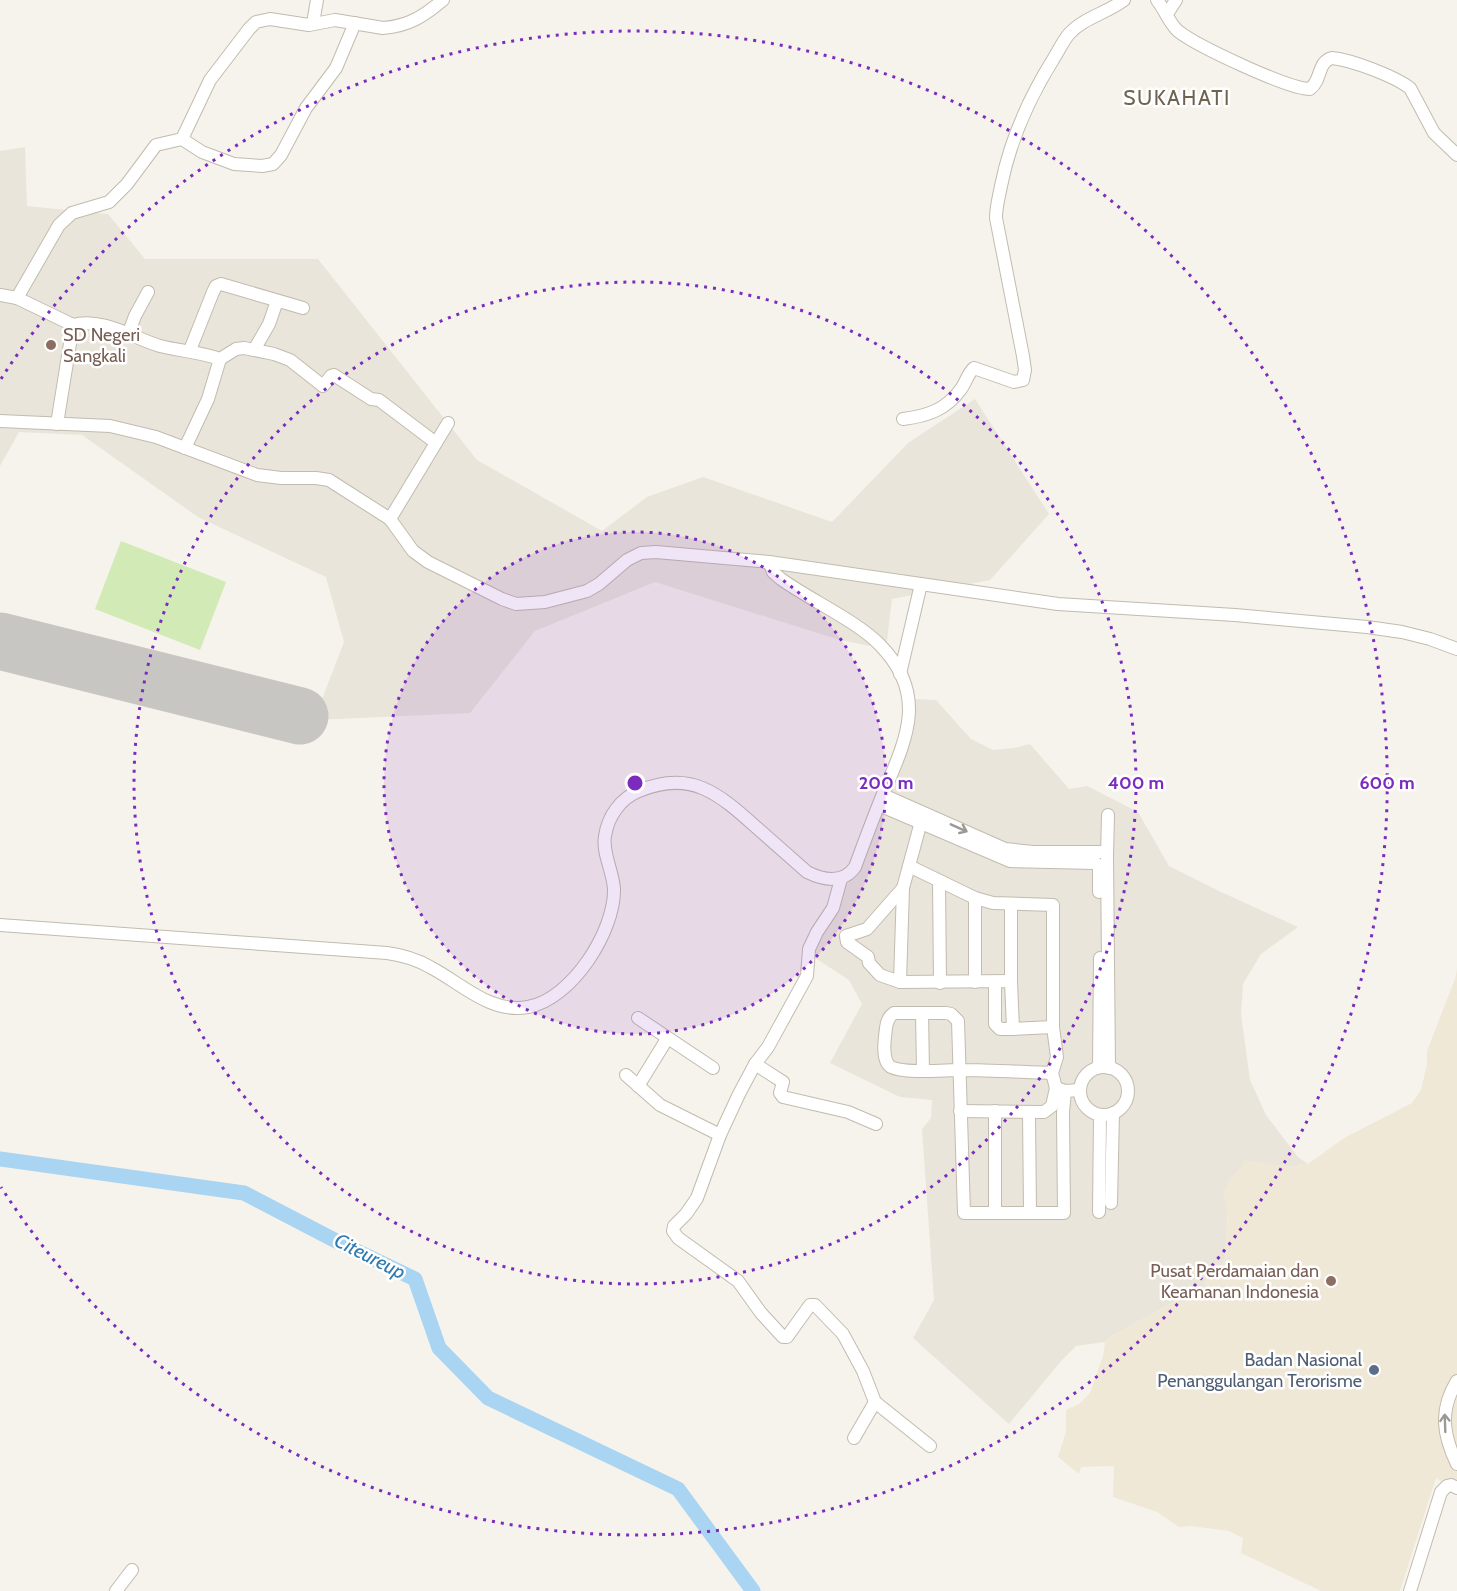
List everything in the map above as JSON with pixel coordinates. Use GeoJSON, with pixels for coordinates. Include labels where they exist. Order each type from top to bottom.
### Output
{"type":"FeatureCollection","features":[{"type":"Feature","properties":{"kind":"street"},"geometry":{"type":"LineString","coordinates":[[313,23],[317,0]]}},
{"type":"Feature","properties":{"kind":"street"},"geometry":{"type":"LineString","coordinates":[[182,139],[210,80],[256,22],[270,19],[309,25],[328,20],[383,28],[404,25],[427,14],[443,0]]}},
{"type":"Feature","properties":{"kind":"street"},"geometry":{"type":"LineString","coordinates":[[1157,0],[1177,30],[1198,43],[1263,74],[1306,89],[1314,86],[1322,64],[1332,58],[1363,66],[1404,84],[1410,88],[1434,133],[1446,147],[1457,155]]}},
{"type":"Feature","properties":{"kind":"street"},"geometry":{"type":"LineString","coordinates":[[1167,14],[1176,0]]}},
{"type":"Feature","properties":{"kind":"street"},"geometry":{"type":"LineString","coordinates":[[903,419],[930,414],[945,406],[958,392],[974,368],[1014,382],[1023,380],[1023,356],[996,218],[996,206],[1004,167],[1015,133],[1043,75],[1069,33],[1122,1]]}},
{"type":"Feature","properties":{"kind":"street"},"geometry":{"type":"LineString","coordinates":[[220,359],[190,350],[161,346],[95,323],[73,325],[6,299],[59,225],[72,213],[108,202],[127,184],[156,145],[182,139],[202,153],[234,164],[262,166],[273,164],[281,155],[306,108],[336,68],[355,23]]}},
{"type":"Feature","properties":{"kind":"street"},"geometry":{"type":"LineString","coordinates":[[190,350],[216,286],[221,284],[303,308]]}},
{"type":"Feature","properties":{"kind":"street"},"geometry":{"type":"LineString","coordinates":[[128,335],[148,292]]}},
{"type":"Feature","properties":{"kind":"street"},"geometry":{"type":"LineString","coordinates":[[254,350],[269,324],[277,301]]}},
{"type":"Feature","properties":{"kind":"street"},"geometry":{"type":"LineString","coordinates":[[57,424],[73,325]]}},
{"type":"Feature","properties":{"kind":"street"},"geometry":{"type":"LineString","coordinates":[[185,448],[208,399],[220,359],[236,349],[244,348],[290,360],[322,386],[334,375],[371,399],[379,400],[436,443]]}},
{"type":"Feature","properties":{"kind":"street"},"geometry":{"type":"LineString","coordinates":[[0,421],[110,426],[144,433],[265,477],[329,480],[390,519],[413,551],[428,562],[502,599],[522,605],[545,602],[587,591],[599,584],[627,560],[648,552],[769,562],[1058,604],[1235,615],[1367,627],[1412,634],[1457,649]]}},
{"type":"Feature","properties":{"kind":"street"},"geometry":{"type":"LineString","coordinates":[[390,519],[448,423]]}},
{"type":"Feature","properties":{"kind":"street"},"geometry":{"type":"LineString","coordinates":[[0,925],[387,953],[409,957],[424,964],[492,1004],[525,1008],[538,1004],[564,988],[583,967],[601,939],[613,904],[613,877],[604,846],[606,830],[619,805],[637,792],[675,782],[705,788],[729,803],[807,872],[818,878],[841,879],[855,867],[899,757],[909,725],[910,712],[906,689],[900,674],[879,644],[850,622],[781,579],[773,572],[769,562]]}},
{"type":"Feature","properties":{"kind":"street"},"geometry":{"type":"LineString","coordinates":[[900,674],[921,585]]}},
{"type":"Feature","properties":{"kind":"street"},"geometry":{"type":"LineString","coordinates":[[881,800],[1010,861],[1096,863],[1099,873],[1104,1068]]}},
{"type":"Feature","properties":{"kind":"street"},"geometry":{"type":"LineString","coordinates":[[1104,1068],[1108,815]]}},
{"type":"Feature","properties":{"kind":"street"},"geometry":{"type":"LineString","coordinates":[[922,818],[1005,849],[1033,852],[1104,852],[1107,856]]}},
{"type":"Feature","properties":{"kind":"street"},"geometry":{"type":"LineString","coordinates":[[900,982],[903,888],[922,818]]}},
{"type":"Feature","properties":{"kind":"street"},"geometry":{"type":"LineString","coordinates":[[909,866],[975,898],[1011,905],[1051,904],[1054,908],[1053,1028],[1057,1057],[1052,1073],[1060,1089],[1063,1112],[1064,1213],[967,1214],[963,1211],[961,1070],[958,1021],[951,1014],[946,1013],[891,1014],[887,1021],[884,1046],[887,1063],[892,1067],[923,1071],[961,1070],[1052,1073]]}},
{"type":"Feature","properties":{"kind":"street"},"geometry":{"type":"LineString","coordinates":[[841,879],[833,908],[809,949],[807,976],[768,1047],[755,1064],[720,1135],[697,1198],[674,1226],[674,1233],[738,1281],[761,1312],[783,1336],[787,1337],[810,1305],[815,1305],[843,1334],[863,1371],[875,1402],[930,1446]]}},
{"type":"Feature","properties":{"kind":"street"},"geometry":{"type":"LineString","coordinates":[[939,881],[940,983]]}},
{"type":"Feature","properties":{"kind":"street"},"geometry":{"type":"LineString","coordinates":[[868,957],[851,946],[845,939],[846,936],[867,929],[903,888]]}},
{"type":"Feature","properties":{"kind":"street"},"geometry":{"type":"LineString","coordinates":[[975,898],[975,982]]}},
{"type":"Feature","properties":{"kind":"street"},"geometry":{"type":"LineString","coordinates":[[1011,905],[1012,1029]]}},
{"type":"Feature","properties":{"kind":"street"},"geometry":{"type":"LineString","coordinates":[[867,929],[869,963],[880,975],[900,982],[1011,981]]}},
{"type":"Feature","properties":{"kind":"street"},"geometry":{"type":"LineString","coordinates":[[995,982],[995,1024],[1000,1029],[1053,1028]]}},
{"type":"Feature","properties":{"kind":"street"},"geometry":{"type":"LineString","coordinates":[[922,1013],[923,1071]]}},
{"type":"Feature","properties":{"kind":"street"},"geometry":{"type":"LineString","coordinates":[[638,1018],[713,1068]]}},
{"type":"Feature","properties":{"kind":"street"},"geometry":{"type":"LineString","coordinates":[[638,1086],[667,1039]]}},
{"type":"Feature","properties":{"kind":"street"},"geometry":{"type":"LineString","coordinates":[[755,1064],[783,1082],[780,1093],[783,1097],[848,1112],[876,1124]]}},
{"type":"Feature","properties":{"kind":"street"},"geometry":{"type":"LineString","coordinates":[[1104,1068],[1122,1076],[1127,1088],[1126,1100],[1123,1106],[1106,1114],[1090,1110],[1082,1101],[1080,1090],[1086,1076],[1104,1068]]}},
{"type":"Feature","properties":{"kind":"street"},"geometry":{"type":"LineString","coordinates":[[626,1075],[660,1105],[720,1135]]}},
{"type":"Feature","properties":{"kind":"street"},"geometry":{"type":"LineString","coordinates":[[1060,1089],[1080,1090]]}},
{"type":"Feature","properties":{"kind":"street"},"geometry":{"type":"LineString","coordinates":[[960,1111],[1044,1112],[1052,1106],[1060,1089]]}},
{"type":"Feature","properties":{"kind":"street"},"geometry":{"type":"LineString","coordinates":[[995,1111],[995,1213]]}},
{"type":"Feature","properties":{"kind":"street"},"geometry":{"type":"LineString","coordinates":[[1029,1113],[1030,1212]]}},
{"type":"Feature","properties":{"kind":"street"},"geometry":{"type":"LineString","coordinates":[[1106,1114],[1112,1203]]}},
{"type":"Feature","properties":{"kind":"street"},"geometry":{"type":"LineString","coordinates":[[1099,1212],[1106,1114]]}},
{"type":"Feature","properties":{"kind":"street"},"geometry":{"type":"LineString","coordinates":[[1457,1381],[1446,1403],[1443,1422],[1445,1436],[1457,1464]]}},
{"type":"Feature","properties":{"kind":"street"},"geometry":{"type":"LineString","coordinates":[[854,1438],[875,1402]]}},
{"type":"Feature","properties":{"kind":"street"},"geometry":{"type":"LineString","coordinates":[[1410,1591],[1441,1492],[1447,1486],[1457,1488]]}},
{"type":"Feature","properties":{"kind":"street"},"geometry":{"type":"LineString","coordinates":[[116,1591],[132,1570]]}},
{"type":"Feature","properties":{"kind":"shaded area"},"geometry":{"type":"Polygon","coordinates":[[[25,147],[27,206],[108,214],[145,259],[318,259],[477,460],[602,531],[647,497],[703,477],[832,522],[908,443],[975,399],[1049,514],[990,580],[892,599],[886,649],[840,640],[655,582],[535,631],[470,713],[314,720],[344,642],[326,577],[198,517],[82,435],[19,432],[0,466],[0,151],[25,147]]]}},
{"type":"Feature","properties":{"kind":"shaded area"},"geometry":{"type":"Polygon","coordinates":[[[913,699],[936,700],[971,739],[993,750],[1030,744],[1069,789],[1087,786],[1138,812],[1169,866],[1298,927],[1261,954],[1243,984],[1241,1014],[1250,1080],[1266,1115],[1298,1157],[1308,1164],[1293,1167],[1245,1161],[1226,1200],[1228,1211],[1225,1261],[1218,1272],[1207,1276],[1205,1285],[1110,1337],[1105,1342],[1076,1346],[1009,1424],[913,1338],[934,1300],[922,1129],[931,1118],[932,1100],[900,1097],[830,1063],[862,1004],[849,980],[806,952],[836,899],[849,882],[900,770],[908,741],[913,699]]]}},
{"type":"Feature","properties":{"kind":"shaded area","name":"Pusat Perdamaian dan Keamanan Indonesia"},"geometry":{"type":"Polygon","coordinates":[[[1457,969],[1457,1491],[1436,1478],[1400,1591],[1321,1591],[1241,1553],[1243,1538],[1229,1531],[1191,1526],[1179,1527],[1157,1512],[1113,1497],[1114,1466],[1081,1467],[1079,1474],[1058,1457],[1066,1432],[1066,1410],[1079,1404],[1090,1393],[1103,1356],[1105,1342],[1110,1337],[1205,1285],[1207,1276],[1218,1272],[1225,1261],[1226,1246],[1228,1211],[1223,1195],[1229,1179],[1241,1168],[1245,1160],[1293,1167],[1308,1164],[1344,1138],[1412,1103],[1421,1090],[1427,1064],[1427,1051],[1457,969]]]}},
{"type":"Feature","properties":{"kind":"green space"},"geometry":{"type":"Polygon","coordinates":[[[121,541],[226,582],[200,650],[95,609],[121,541]]]}},
{"type":"Feature","properties":{"kind":"waterway","name":"Citeureup"},"geometry":{"type":"LineString","coordinates":[[0,1159],[244,1193],[415,1279],[439,1348],[488,1398],[678,1489],[753,1591]]}},
{"type":"Feature","properties":{"kind":"runway"},"geometry":{"type":"LineString","coordinates":[[0,641],[300,716]]}},
{"type":"Feature","properties":{"kind":"place","name":"SD Negeri Sangkali"},"geometry":{"type":"Point","coordinates":[51,345]}},
{"type":"Feature","properties":{"kind":"place","name":"Pusat Perdamaian dan Keamanan Indonesia"},"geometry":{"type":"Point","coordinates":[1331,1281]}},
{"type":"Feature","properties":{"kind":"place","name":"Badan Nasional Penanggulangan Terorisme"},"geometry":{"type":"Point","coordinates":[1374,1370]}},
{"type":"Feature","properties":{"kind":"district","name":"SUKAHATI"},"geometry":{"type":"Point","coordinates":[1177,98]}}]}
